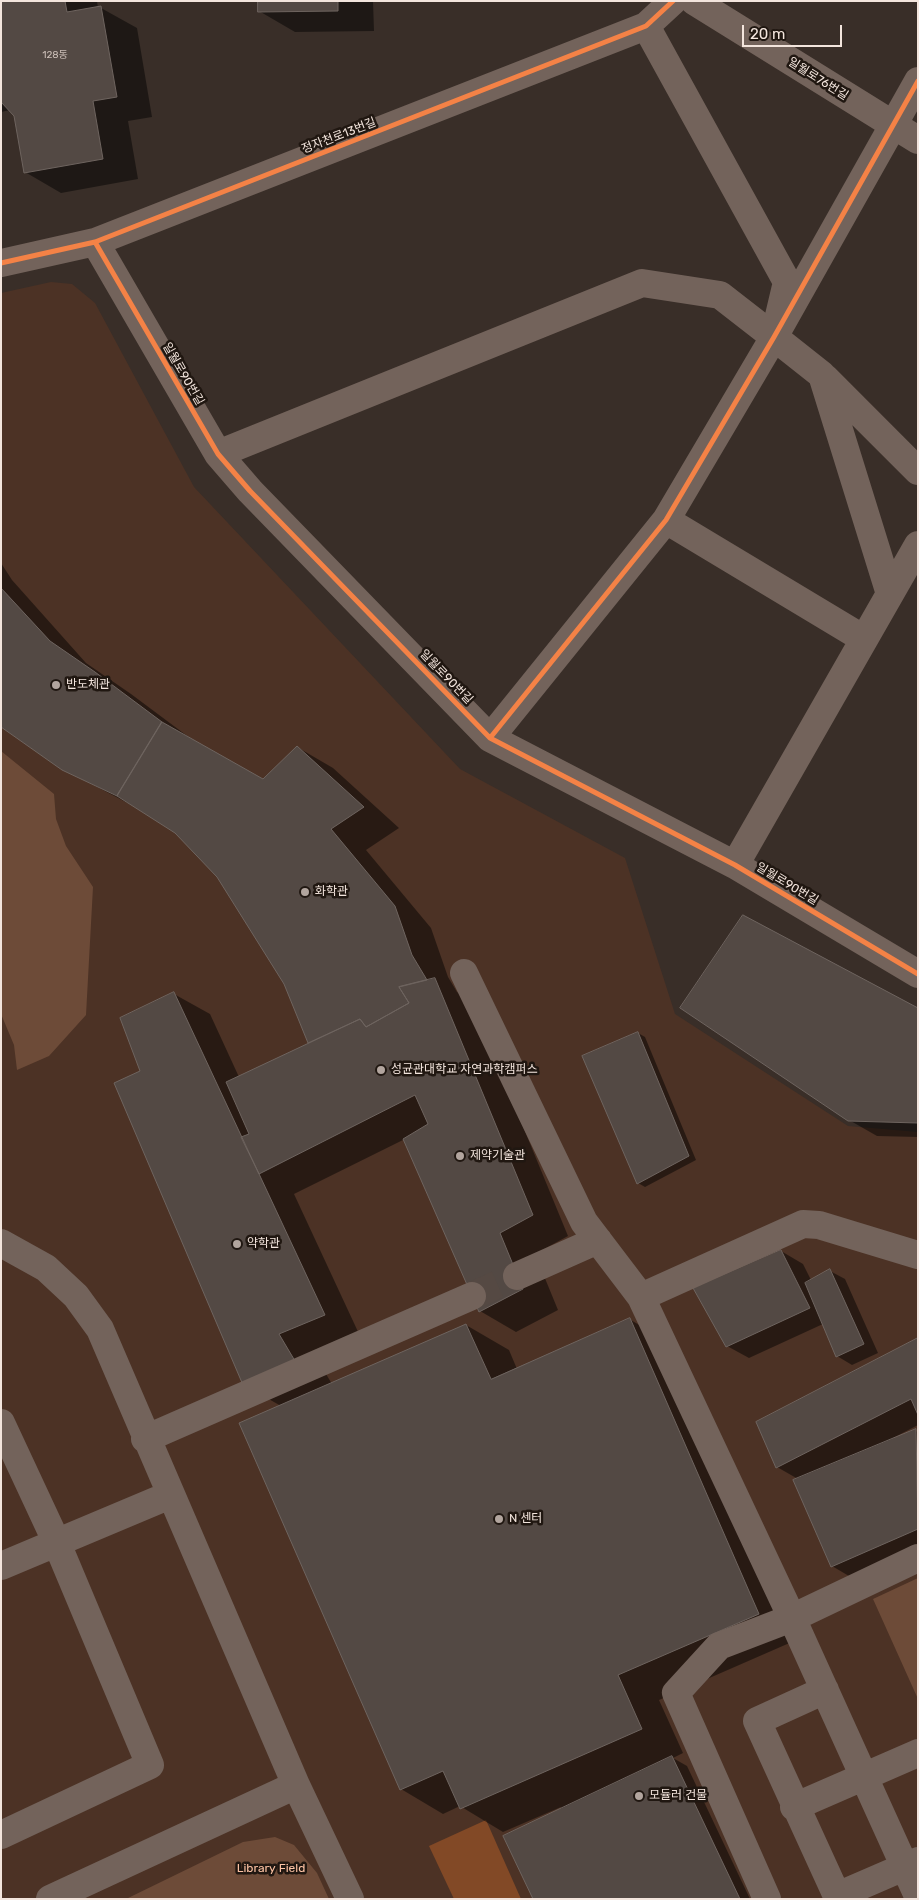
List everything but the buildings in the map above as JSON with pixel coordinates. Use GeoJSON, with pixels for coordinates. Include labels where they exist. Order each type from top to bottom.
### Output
{"type":"FeatureCollection","features":[{"type":"Feature","properties":{"kind":"street","name":"정자천로13번길"},"geometry":{"type":"LineString","coordinates":[[1,263],[95,242],[646,26],[673,1]]}},
{"type":"Feature","properties":{"kind":"street","name":"일월로76번길"},"geometry":{"type":"LineString","coordinates":[[694,1],[918,140]]}},
{"type":"Feature","properties":{"kind":"street"},"geometry":{"type":"LineString","coordinates":[[646,26],[787,282],[774,337]]}},
{"type":"Feature","properties":{"kind":"street"},"geometry":{"type":"LineString","coordinates":[[490,738],[666,520],[774,337],[918,81]]}},
{"type":"Feature","properties":{"kind":"street","name":"일월로90번길"},"geometry":{"type":"LineString","coordinates":[[95,242],[218,454],[250,491],[490,738],[735,865],[918,974]]}},
{"type":"Feature","properties":{"kind":"street"},"geometry":{"type":"LineString","coordinates":[[218,454],[642,283],[720,295],[822,376],[918,471]]}},
{"type":"Feature","properties":{"kind":"street"},"geometry":{"type":"LineString","coordinates":[[822,376],[890,594]]}},
{"type":"Feature","properties":{"kind":"street"},"geometry":{"type":"LineString","coordinates":[[666,520],[864,639]]}},
{"type":"Feature","properties":{"kind":"street"},"geometry":{"type":"LineString","coordinates":[[735,865],[918,545]]}},
{"type":"Feature","properties":{"kind":"street"},"geometry":{"type":"LineString","coordinates":[[464,973],[584,1222],[642,1297],[864,1776],[911,1864],[918,1896]]}},
{"type":"Feature","properties":{"kind":"street"},"geometry":{"type":"LineString","coordinates":[[642,1297],[803,1224],[819,1225],[918,1255]]}},
{"type":"Feature","properties":{"kind":"street"},"geometry":{"type":"LineString","coordinates":[[518,1276],[598,1240]]}},
{"type":"Feature","properties":{"kind":"street"},"geometry":{"type":"LineString","coordinates":[[1,1244],[46,1268],[76,1296],[100,1329],[296,1785],[350,1899]]}},
{"type":"Feature","properties":{"kind":"street"},"geometry":{"type":"LineString","coordinates":[[146,1439],[472,1296]]}},
{"type":"Feature","properties":{"kind":"street"},"geometry":{"type":"LineString","coordinates":[[1,1423],[56,1541],[150,1765],[1,1835]]}},
{"type":"Feature","properties":{"kind":"street"},"geometry":{"type":"LineString","coordinates":[[1,1566],[170,1494]]}},
{"type":"Feature","properties":{"kind":"street"},"geometry":{"type":"LineString","coordinates":[[767,1899],[676,1693],[719,1646],[792,1618],[918,1558]]}},
{"type":"Feature","properties":{"kind":"street"},"geometry":{"type":"LineString","coordinates":[[825,1690],[757,1721],[794,1807],[837,1896],[911,1864]]}},
{"type":"Feature","properties":{"kind":"street"},"geometry":{"type":"LineString","coordinates":[[794,1807],[918,1753]]}},
{"type":"Feature","properties":{"kind":"street"},"geometry":{"type":"LineString","coordinates":[[50,1899],[296,1785]]}},
{"type":"Feature","properties":{"kind":"shaded area","name":"성균관대학교 자연과학캠퍼스"},"geometry":{"type":"Polygon","coordinates":[[[51,282],[72,284],[95,303],[194,487],[460,769],[625,858],[675,1014],[848,1126],[918,1132],[918,1899],[1,1899],[1,293],[51,282]]]}},
{"type":"Feature","properties":{"kind":"shaded area"},"geometry":{"type":"Polygon","coordinates":[[[486,1820],[521,1899],[454,1899],[429,1846],[486,1820]]]}},
{"type":"Feature","properties":{"kind":"green space"},"geometry":{"type":"Polygon","coordinates":[[[1,751],[54,794],[56,819],[66,846],[93,887],[86,1015],[49,1056],[17,1070],[14,1045],[1,1014],[1,751]]]}},
{"type":"Feature","properties":{"kind":"green space"},"geometry":{"type":"Polygon","coordinates":[[[918,1578],[918,1699],[873,1599],[918,1578]]]}},
{"type":"Feature","properties":{"kind":"green space","name":"Library Field"},"geometry":{"type":"Polygon","coordinates":[[[275,1837],[294,1845],[317,1873],[329,1899],[126,1899],[243,1842],[275,1837]]]}},
{"type":"Feature","properties":{"kind":"tunnel"},"geometry":{"type":"LineString","coordinates":[[472,1296],[517,1276]]}},
{"type":"Feature","properties":{"kind":"cycle path"},"geometry":{"type":"LineString","coordinates":[[1,263],[95,242],[646,26],[673,1]]}},
{"type":"Feature","properties":{"kind":"cycle path"},"geometry":{"type":"LineString","coordinates":[[490,738],[666,520],[774,337],[918,81]]}},
{"type":"Feature","properties":{"kind":"cycle path"},"geometry":{"type":"LineString","coordinates":[[95,242],[218,454],[250,491],[490,738],[735,865],[918,974]]}},
{"type":"Feature","properties":{"kind":"place","name":"반도체관"},"geometry":{"type":"Point","coordinates":[56,685]}},
{"type":"Feature","properties":{"kind":"place","name":"화학관"},"geometry":{"type":"Point","coordinates":[305,892]}},
{"type":"Feature","properties":{"kind":"place","name":"성균관대학교 자연과학캠퍼스"},"geometry":{"type":"Point","coordinates":[381,1070]}},
{"type":"Feature","properties":{"kind":"place","name":"제약기술관"},"geometry":{"type":"Point","coordinates":[460,1156]}},
{"type":"Feature","properties":{"kind":"place","name":"약학관"},"geometry":{"type":"Point","coordinates":[237,1244]}},
{"type":"Feature","properties":{"kind":"place","name":"N 센터"},"geometry":{"type":"Point","coordinates":[499,1519]}},
{"type":"Feature","properties":{"kind":"place","name":"모듈러 건물"},"geometry":{"type":"Point","coordinates":[639,1796]}}]}
